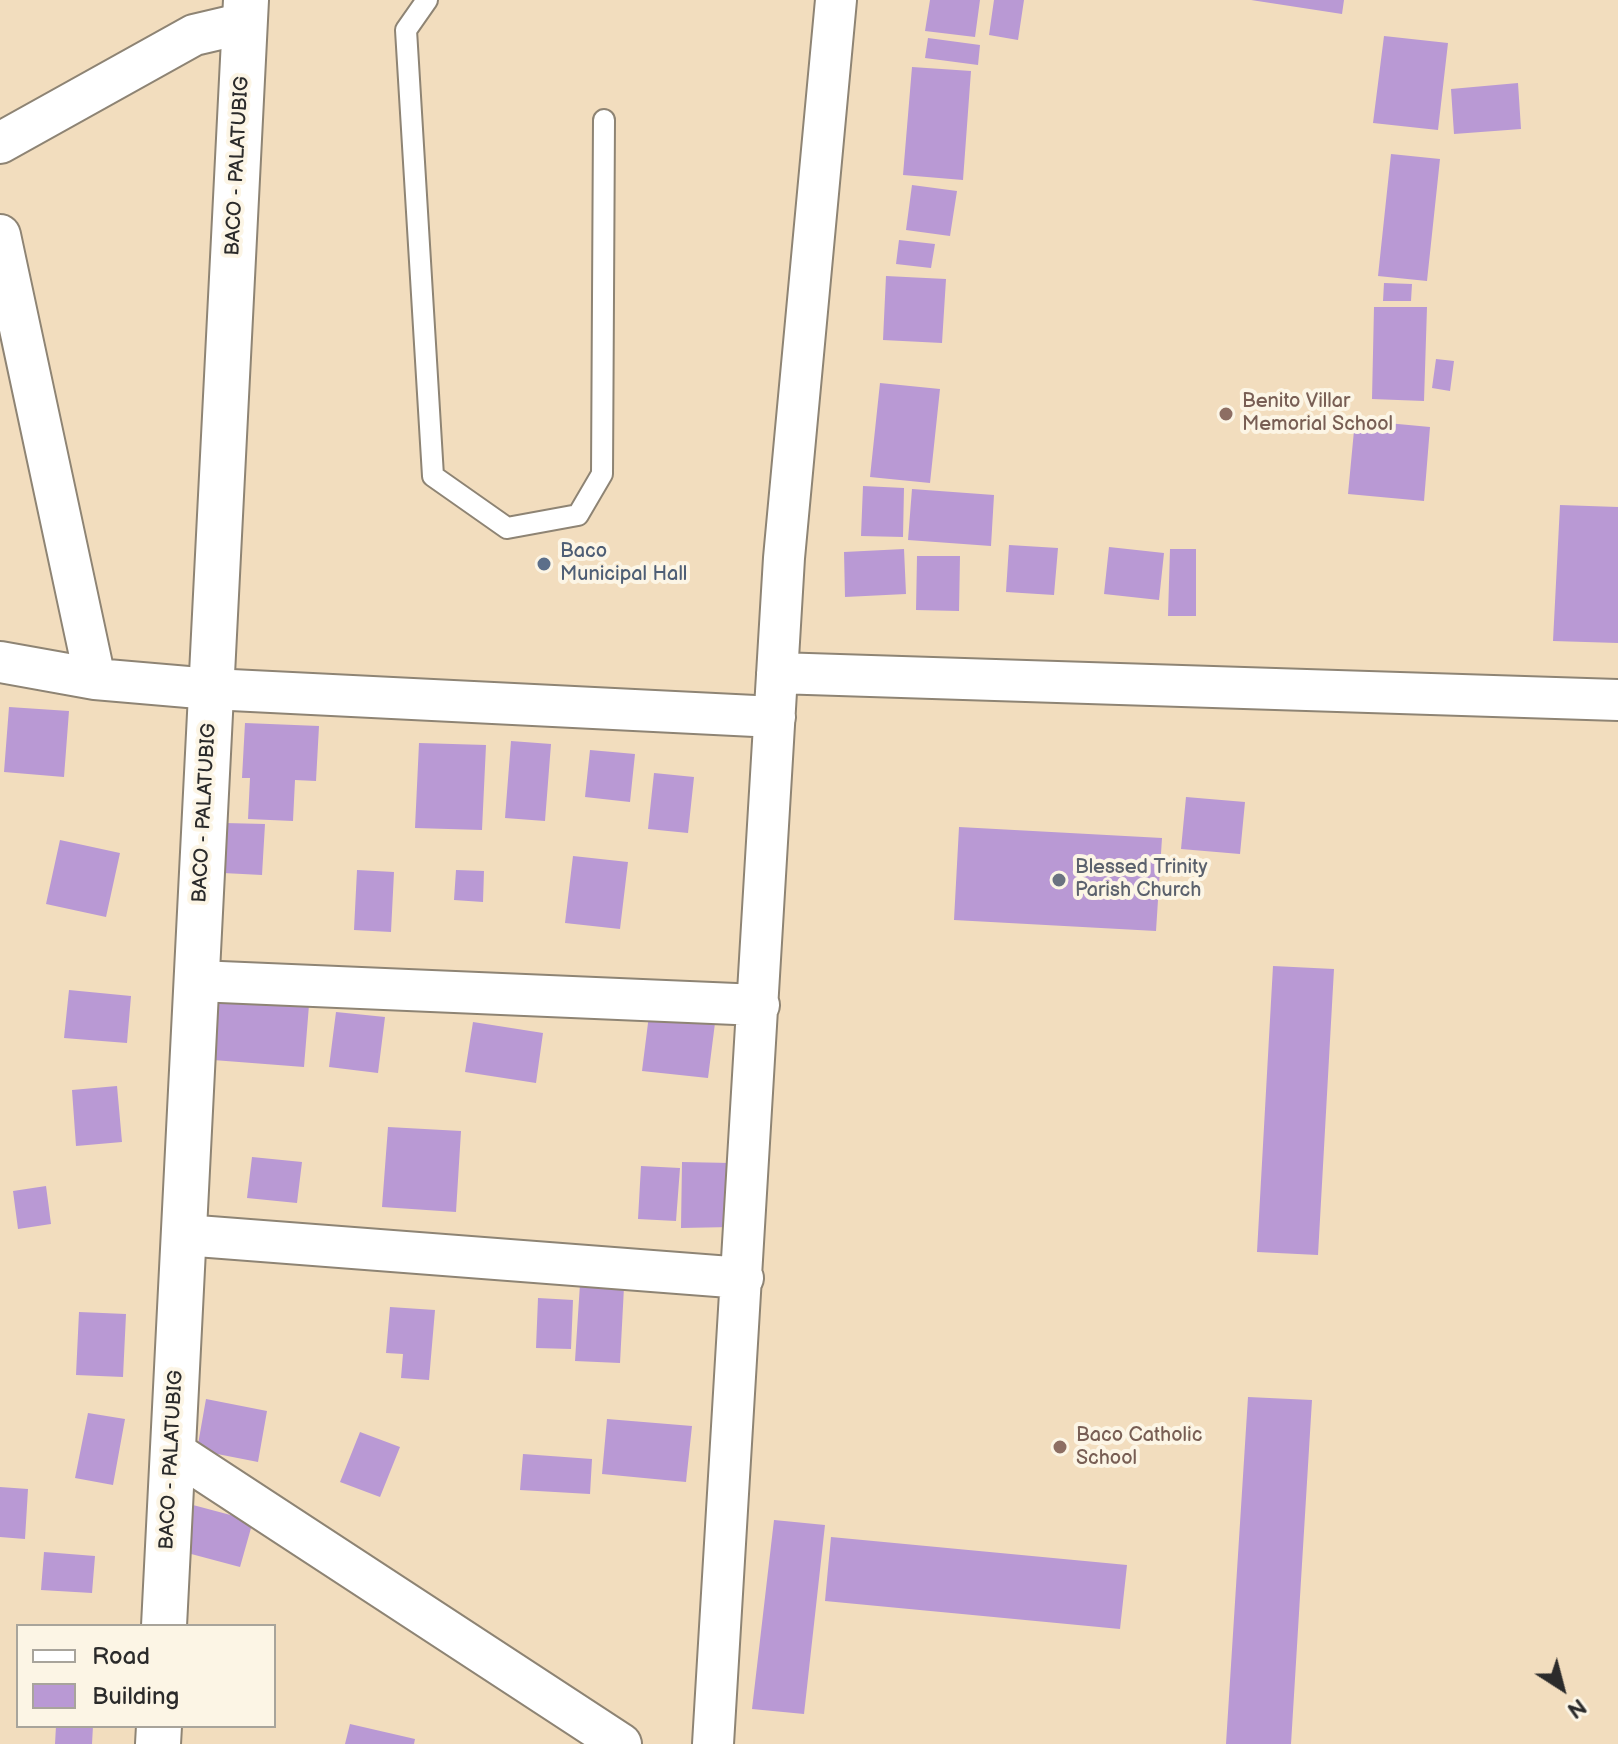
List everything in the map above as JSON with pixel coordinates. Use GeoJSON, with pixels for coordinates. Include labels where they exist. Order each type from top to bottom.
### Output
{"type":"FeatureCollection","features":[{"type":"Feature","properties":{"kind":"street"},"geometry":{"type":"LineString","coordinates":[[713,1744],[784,558],[836,0]]}},
{"type":"Feature","properties":{"kind":"street"},"geometry":{"type":"LineString","coordinates":[[0,143],[194,35],[246,12]]}},
{"type":"Feature","properties":{"kind":"street","name":"BACO - PALATUBIG"},"geometry":{"type":"LineString","coordinates":[[164,1624],[246,12]]}},
{"type":"Feature","properties":{"kind":"street"},"geometry":{"type":"LineString","coordinates":[[0,235],[95,679]]}},
{"type":"Feature","properties":{"kind":"street"},"geometry":{"type":"LineString","coordinates":[[0,662],[95,679],[211,689],[775,717]]}},
{"type":"Feature","properties":{"kind":"street"},"geometry":{"type":"LineString","coordinates":[[777,673],[1618,700]]}},
{"type":"Feature","properties":{"kind":"street"},"geometry":{"type":"LineString","coordinates":[[197,981],[759,1005]]}},
{"type":"Feature","properties":{"kind":"street"},"geometry":{"type":"LineString","coordinates":[[184,1235],[743,1278]]}},
{"type":"Feature","properties":{"kind":"street"},"geometry":{"type":"LineString","coordinates":[[173,1451],[621,1744]]}},
{"type":"Feature","properties":{"kind":"lane"},"geometry":{"type":"LineString","coordinates":[[427,0],[406,30],[433,476],[507,528],[578,515],[602,474],[604,120]]}},
{"type":"Feature","properties":{"kind":"building"},"geometry":{"type":"Polygon","coordinates":[[[930,0],[980,0],[975,37],[925,31],[930,0]]]}},
{"type":"Feature","properties":{"kind":"building"},"geometry":{"type":"Polygon","coordinates":[[[994,0],[1024,0],[1018,40],[989,35],[994,0]]]}},
{"type":"Feature","properties":{"kind":"building"},"geometry":{"type":"Polygon","coordinates":[[[1251,0],[1344,0],[1342,14],[1251,0]]]}},
{"type":"Feature","properties":{"kind":"building"},"geometry":{"type":"Polygon","coordinates":[[[1384,36],[1448,43],[1438,130],[1373,123],[1384,36]]]}},
{"type":"Feature","properties":{"kind":"building"},"geometry":{"type":"Polygon","coordinates":[[[928,38],[980,45],[978,65],[925,58],[928,38]]]}},
{"type":"Feature","properties":{"kind":"building"},"geometry":{"type":"Polygon","coordinates":[[[912,67],[971,71],[963,180],[903,175],[912,67]]]}},
{"type":"Feature","properties":{"kind":"building"},"geometry":{"type":"Polygon","coordinates":[[[1518,83],[1521,129],[1454,134],[1451,89],[1518,83]]]}},
{"type":"Feature","properties":{"kind":"building"},"geometry":{"type":"Polygon","coordinates":[[[1391,154],[1440,159],[1427,281],[1378,276],[1391,154]]]}},
{"type":"Feature","properties":{"kind":"building"},"geometry":{"type":"Polygon","coordinates":[[[912,185],[957,191],[950,236],[906,230],[912,185]]]}},
{"type":"Feature","properties":{"kind":"building"},"geometry":{"type":"Polygon","coordinates":[[[899,240],[935,244],[931,268],[896,264],[899,240]]]}},
{"type":"Feature","properties":{"kind":"building"},"geometry":{"type":"Polygon","coordinates":[[[886,276],[946,279],[942,343],[883,340],[886,276]]]}},
{"type":"Feature","properties":{"kind":"building"},"geometry":{"type":"Polygon","coordinates":[[[1384,283],[1412,284],[1411,301],[1383,301],[1384,283]]]}},
{"type":"Feature","properties":{"kind":"building"},"geometry":{"type":"Polygon","coordinates":[[[1374,307],[1427,307],[1424,401],[1372,399],[1374,307]]]}},
{"type":"Feature","properties":{"kind":"building"},"geometry":{"type":"Polygon","coordinates":[[[1436,359],[1454,361],[1450,391],[1432,388],[1436,359]]]}},
{"type":"Feature","properties":{"kind":"building"},"geometry":{"type":"Polygon","coordinates":[[[880,383],[940,389],[930,483],[870,477],[880,383]]]}},
{"type":"Feature","properties":{"kind":"building"},"geometry":{"type":"Polygon","coordinates":[[[1355,420],[1430,427],[1424,501],[1348,494],[1355,420]]]}},
{"type":"Feature","properties":{"kind":"building"},"geometry":{"type":"Polygon","coordinates":[[[863,486],[904,488],[903,537],[861,536],[863,486]]]}},
{"type":"Feature","properties":{"kind":"building"},"geometry":{"type":"Polygon","coordinates":[[[912,489],[994,495],[991,546],[908,540],[912,489]]]}},
{"type":"Feature","properties":{"kind":"building"},"geometry":{"type":"Polygon","coordinates":[[[1560,505],[1618,507],[1618,643],[1553,641],[1560,505]]]}},
{"type":"Feature","properties":{"kind":"building"},"geometry":{"type":"Polygon","coordinates":[[[1009,545],[1058,548],[1054,595],[1006,592],[1009,545]]]}},
{"type":"Feature","properties":{"kind":"building"},"geometry":{"type":"Polygon","coordinates":[[[1109,547],[1164,553],[1159,600],[1104,594],[1109,547]]]}},
{"type":"Feature","properties":{"kind":"building"},"geometry":{"type":"Polygon","coordinates":[[[904,549],[906,594],[845,597],[844,552],[904,549]]]}},
{"type":"Feature","properties":{"kind":"building"},"geometry":{"type":"Polygon","coordinates":[[[1170,549],[1196,549],[1196,616],[1168,616],[1170,549]]]}},
{"type":"Feature","properties":{"kind":"building"},"geometry":{"type":"Polygon","coordinates":[[[917,556],[960,556],[959,611],[916,610],[917,556]]]}},
{"type":"Feature","properties":{"kind":"building"},"geometry":{"type":"Polygon","coordinates":[[[9,707],[69,711],[64,777],[4,772],[9,707]]]}},
{"type":"Feature","properties":{"kind":"building"},"geometry":{"type":"Polygon","coordinates":[[[245,723],[319,726],[316,781],[295,780],[293,821],[248,819],[250,778],[242,778],[245,723]]]}},
{"type":"Feature","properties":{"kind":"building"},"geometry":{"type":"Polygon","coordinates":[[[511,741],[551,744],[545,821],[505,818],[511,741]]]}},
{"type":"Feature","properties":{"kind":"building"},"geometry":{"type":"Polygon","coordinates":[[[419,743],[486,745],[482,830],[415,828],[419,743]]]}},
{"type":"Feature","properties":{"kind":"building"},"geometry":{"type":"Polygon","coordinates":[[[590,750],[635,754],[630,802],[585,797],[590,750]]]}},
{"type":"Feature","properties":{"kind":"building"},"geometry":{"type":"Polygon","coordinates":[[[654,773],[694,777],[688,833],[648,829],[654,773]]]}},
{"type":"Feature","properties":{"kind":"building"},"geometry":{"type":"Polygon","coordinates":[[[1186,797],[1245,802],[1240,854],[1181,849],[1186,797]]]}},
{"type":"Feature","properties":{"kind":"building"},"geometry":{"type":"Polygon","coordinates":[[[225,823],[265,824],[262,875],[223,873],[225,823]]]}},
{"type":"Feature","properties":{"kind":"building"},"geometry":{"type":"Polygon","coordinates":[[[959,827],[1162,838],[1156,931],[954,920],[959,827]]]}},
{"type":"Feature","properties":{"kind":"building"},"geometry":{"type":"Polygon","coordinates":[[[60,840],[120,853],[106,917],[46,904],[60,840]]]}},
{"type":"Feature","properties":{"kind":"building"},"geometry":{"type":"Polygon","coordinates":[[[573,856],[628,862],[620,929],[565,923],[573,856]]]}},
{"type":"Feature","properties":{"kind":"building"},"geometry":{"type":"Polygon","coordinates":[[[357,870],[394,872],[391,932],[354,930],[357,870]]]}},
{"type":"Feature","properties":{"kind":"building"},"geometry":{"type":"Polygon","coordinates":[[[456,870],[484,871],[483,902],[454,900],[456,870]]]}},
{"type":"Feature","properties":{"kind":"building"},"geometry":{"type":"Polygon","coordinates":[[[1273,966],[1334,969],[1318,1255],[1257,1252],[1273,966]]]}},
{"type":"Feature","properties":{"kind":"building"},"geometry":{"type":"Polygon","coordinates":[[[69,990],[131,996],[127,1043],[64,1038],[69,990]]]}},
{"type":"Feature","properties":{"kind":"building"},"geometry":{"type":"Polygon","coordinates":[[[219,998],[309,1005],[304,1067],[213,1060],[219,998]]]}},
{"type":"Feature","properties":{"kind":"building"},"geometry":{"type":"Polygon","coordinates":[[[336,1012],[385,1017],[378,1073],[329,1067],[336,1012]]]}},
{"type":"Feature","properties":{"kind":"building"},"geometry":{"type":"Polygon","coordinates":[[[649,1015],[715,1023],[708,1078],[642,1071],[649,1015]]]}},
{"type":"Feature","properties":{"kind":"building"},"geometry":{"type":"Polygon","coordinates":[[[473,1022],[543,1033],[536,1083],[465,1072],[473,1022]]]}},
{"type":"Feature","properties":{"kind":"building"},"geometry":{"type":"Polygon","coordinates":[[[117,1086],[122,1142],[76,1146],[72,1090],[117,1086]]]}},
{"type":"Feature","properties":{"kind":"building"},"geometry":{"type":"Polygon","coordinates":[[[388,1127],[461,1131],[456,1212],[382,1207],[388,1127]]]}},
{"type":"Feature","properties":{"kind":"building"},"geometry":{"type":"Polygon","coordinates":[[[252,1157],[302,1162],[297,1203],[247,1198],[252,1157]]]}},
{"type":"Feature","properties":{"kind":"building"},"geometry":{"type":"Polygon","coordinates":[[[682,1162],[731,1163],[731,1227],[681,1228],[682,1162]]]}},
{"type":"Feature","properties":{"kind":"building"},"geometry":{"type":"Polygon","coordinates":[[[641,1166],[680,1168],[676,1221],[638,1219],[641,1166]]]}},
{"type":"Feature","properties":{"kind":"building"},"geometry":{"type":"Polygon","coordinates":[[[46,1186],[51,1224],[18,1229],[13,1191],[46,1186]]]}},
{"type":"Feature","properties":{"kind":"building"},"geometry":{"type":"Polygon","coordinates":[[[580,1284],[624,1287],[620,1363],[575,1361],[580,1284]]]}},
{"type":"Feature","properties":{"kind":"building"},"geometry":{"type":"Polygon","coordinates":[[[538,1298],[573,1300],[571,1349],[536,1348],[538,1298]]]}},
{"type":"Feature","properties":{"kind":"building"},"geometry":{"type":"Polygon","coordinates":[[[390,1307],[435,1310],[429,1380],[401,1378],[403,1354],[386,1353],[390,1307]]]}},
{"type":"Feature","properties":{"kind":"building"},"geometry":{"type":"Polygon","coordinates":[[[79,1312],[126,1314],[123,1377],[76,1375],[79,1312]]]}},
{"type":"Feature","properties":{"kind":"building"},"geometry":{"type":"Polygon","coordinates":[[[1248,1397],[1312,1400],[1291,1744],[1226,1744],[1248,1397]]]}},
{"type":"Feature","properties":{"kind":"building"},"geometry":{"type":"Polygon","coordinates":[[[206,1399],[267,1411],[258,1462],[197,1450],[206,1399]]]}},
{"type":"Feature","properties":{"kind":"building"},"geometry":{"type":"Polygon","coordinates":[[[88,1413],[125,1419],[113,1485],[75,1478],[88,1413]]]}},
{"type":"Feature","properties":{"kind":"building"},"geometry":{"type":"Polygon","coordinates":[[[607,1419],[692,1426],[686,1482],[602,1474],[607,1419]]]}},
{"type":"Feature","properties":{"kind":"building"},"geometry":{"type":"Polygon","coordinates":[[[360,1432],[400,1447],[380,1497],[340,1482],[360,1432]]]}},
{"type":"Feature","properties":{"kind":"building"},"geometry":{"type":"Polygon","coordinates":[[[523,1454],[592,1459],[590,1494],[520,1490],[523,1454]]]}},
{"type":"Feature","properties":{"kind":"building"},"geometry":{"type":"Polygon","coordinates":[[[0,1487],[28,1489],[25,1539],[0,1537],[0,1487]]]}},
{"type":"Feature","properties":{"kind":"building"},"geometry":{"type":"Polygon","coordinates":[[[193,1505],[253,1521],[240,1567],[180,1551],[193,1505]]]}},
{"type":"Feature","properties":{"kind":"building"},"geometry":{"type":"Polygon","coordinates":[[[774,1520],[825,1525],[804,1714],[752,1709],[774,1520]]]}},
{"type":"Feature","properties":{"kind":"building"},"geometry":{"type":"Polygon","coordinates":[[[831,1537],[1127,1565],[1120,1629],[825,1601],[831,1537]]]}},
{"type":"Feature","properties":{"kind":"building"},"geometry":{"type":"Polygon","coordinates":[[[44,1552],[95,1556],[92,1593],[41,1590],[44,1552]]]}},
{"type":"Feature","properties":{"kind":"building"},"geometry":{"type":"Polygon","coordinates":[[[350,1724],[415,1739],[414,1744],[345,1744],[350,1724]]]}},
{"type":"Feature","properties":{"kind":"building"},"geometry":{"type":"Polygon","coordinates":[[[56,1728],[93,1728],[92,1744],[55,1744],[56,1728]]]}},
{"type":"Feature","properties":{"kind":"place","name":"Benito Villar Memorial School"},"geometry":{"type":"Point","coordinates":[1226,414]}},
{"type":"Feature","properties":{"kind":"place","name":"Baco Municipal Hall"},"geometry":{"type":"Point","coordinates":[544,564]}},
{"type":"Feature","properties":{"kind":"place","name":"Blessed Trinity Parish Church"},"geometry":{"type":"Point","coordinates":[1059,880]}},
{"type":"Feature","properties":{"kind":"place","name":"Baco Catholic School"},"geometry":{"type":"Point","coordinates":[1060,1447]}}]}
